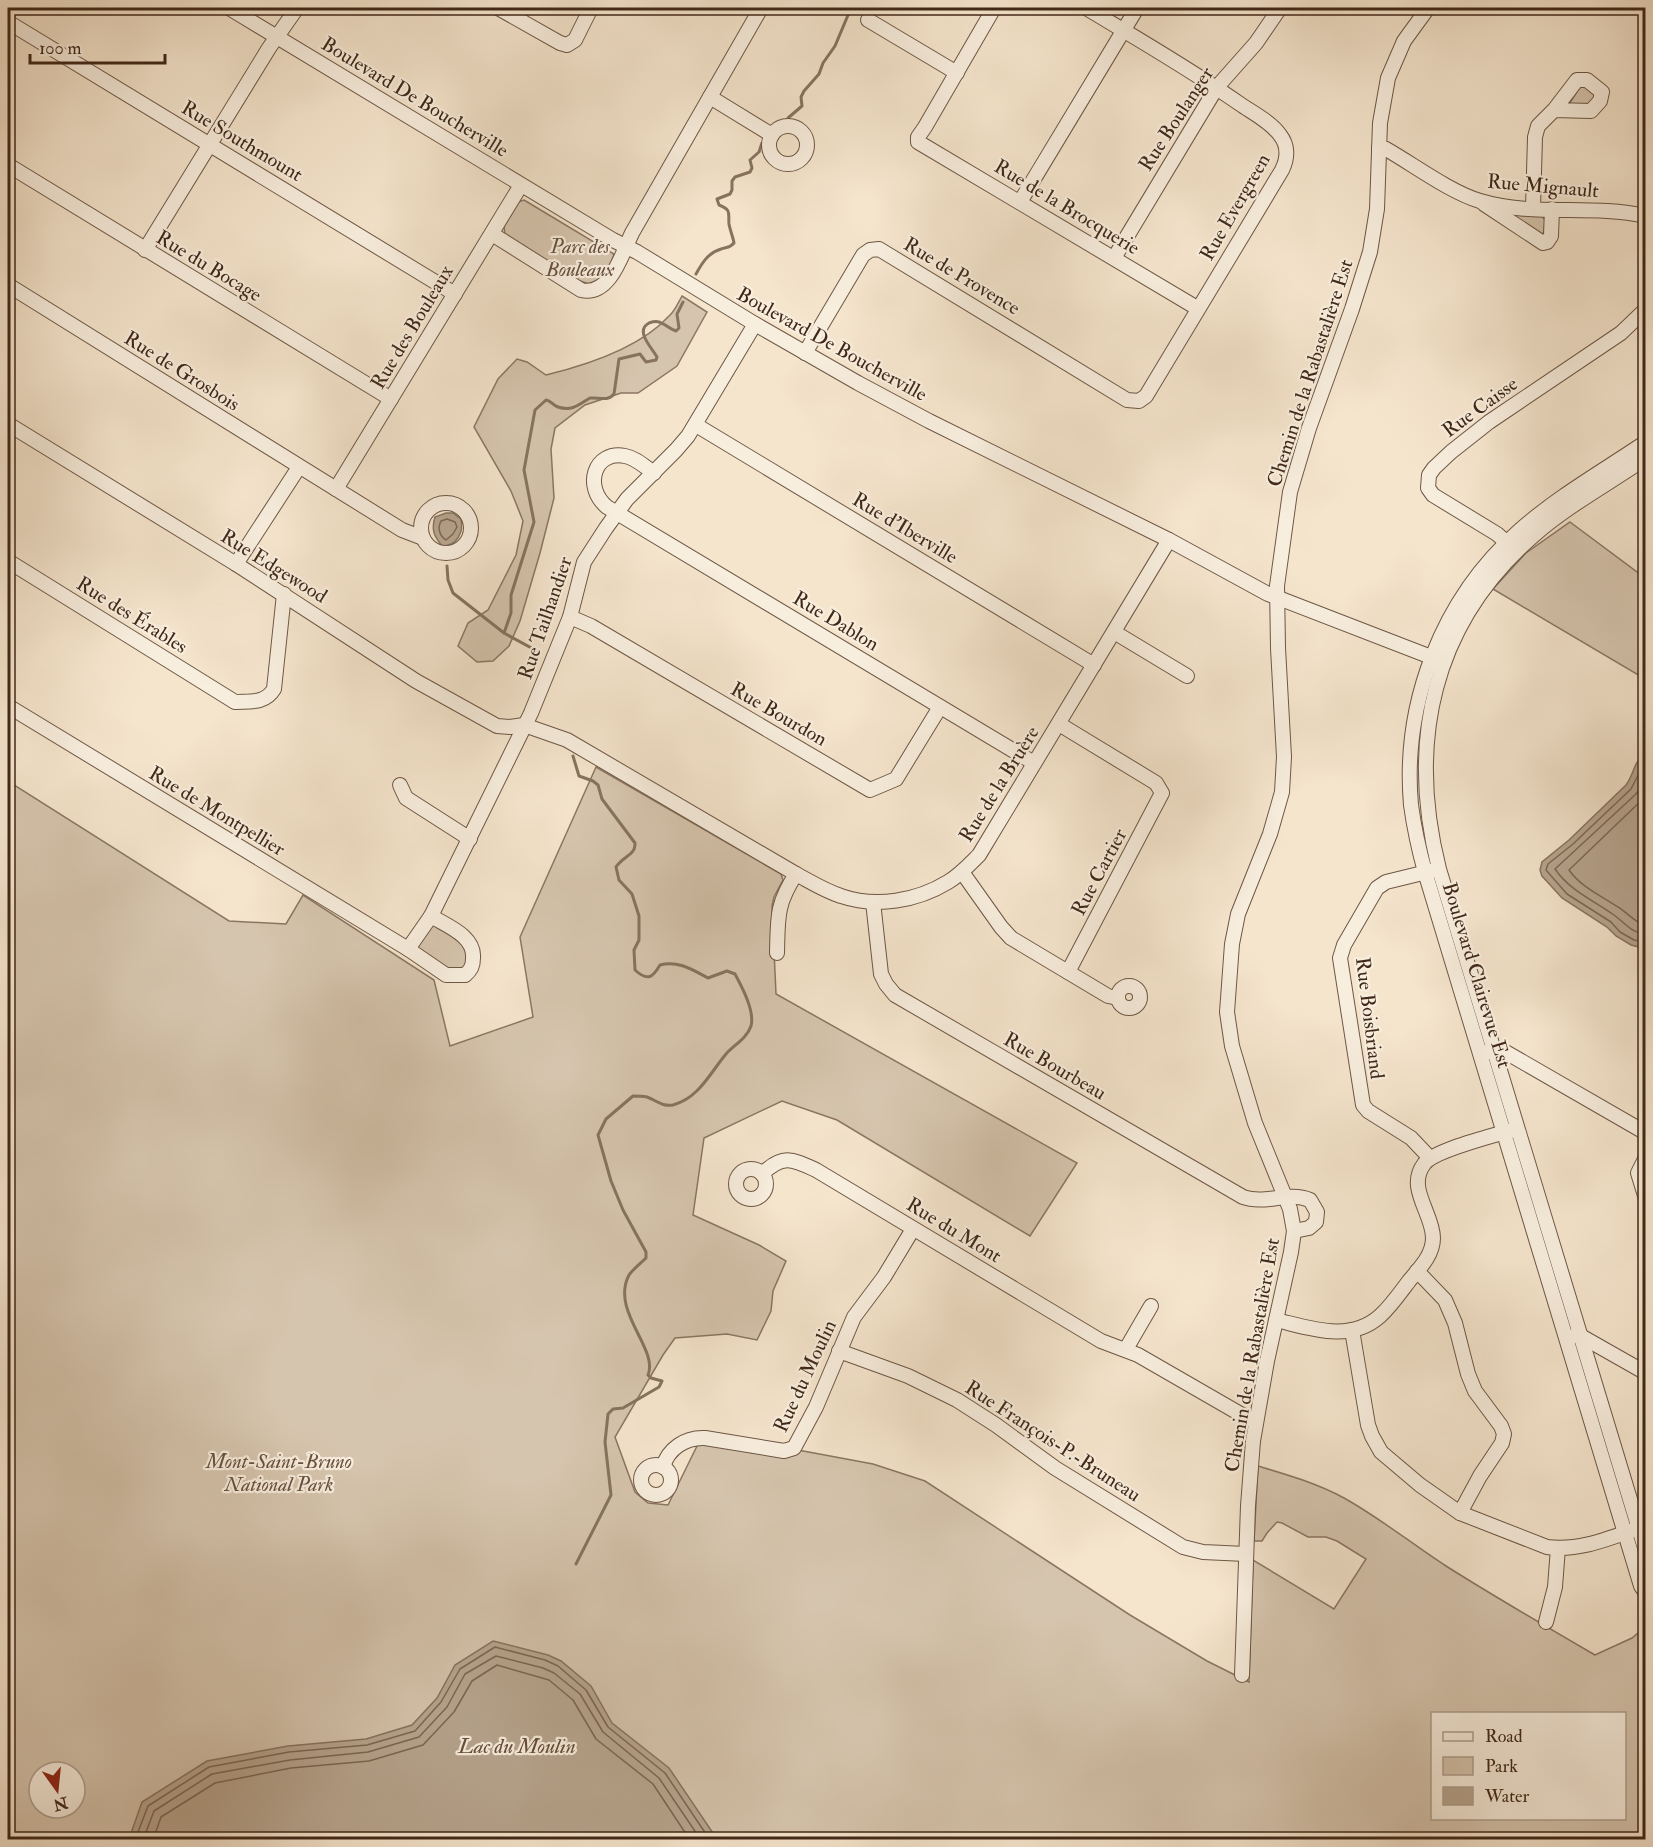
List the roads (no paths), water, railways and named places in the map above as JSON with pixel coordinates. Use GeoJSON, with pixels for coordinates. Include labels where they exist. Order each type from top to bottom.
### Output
{"type":"FeatureCollection","features":[{"type":"Feature","properties":{"kind":"street","name":"Boulevard De Boucherville"},"geometry":{"type":"LineString","coordinates":[[229,8],[754,324],[929,421],[1169,540],[1277,597],[1438,660]]}},
{"type":"Feature","properties":{"kind":"street"},"geometry":{"type":"LineString","coordinates":[[145,250],[297,8]]}},
{"type":"Feature","properties":{"kind":"street"},"geometry":{"type":"LineString","coordinates":[[498,8],[567,45],[574,40],[591,8]]}},
{"type":"Feature","properties":{"kind":"street"},"geometry":{"type":"LineString","coordinates":[[492,234],[576,288],[587,291],[596,290],[604,285],[761,8]]}},
{"type":"Feature","properties":{"kind":"street"},"geometry":{"type":"LineString","coordinates":[[868,20],[957,73],[994,8]]}},
{"type":"Feature","properties":{"kind":"street","name":"Rue Evergreen"},"geometry":{"type":"LineString","coordinates":[[1086,8],[1217,87],[1278,132],[1285,142],[1286,158],[1280,172],[1152,387],[1139,401]]}},
{"type":"Feature","properties":{"kind":"street"},"geometry":{"type":"LineString","coordinates":[[1020,202],[1137,8]]}},
{"type":"Feature","properties":{"kind":"street","name":"Rue Boulanger"},"geometry":{"type":"LineString","coordinates":[[1114,258],[1217,87],[1256,42],[1280,8]]}},
{"type":"Feature","properties":{"kind":"street","name":"Chemin de la Rabastalière Est"},"geometry":{"type":"LineString","coordinates":[[1242,1675],[1251,1461],[1256,1421],[1292,1252],[1294,1231],[1286,1198],[1249,1105],[1232,1046],[1227,1012],[1230,960],[1235,923],[1270,834],[1282,792],[1284,757],[1277,597],[1284,526],[1297,466],[1370,252],[1377,209],[1378,148],[1382,112],[1390,72],[1404,42],[1428,8]]}},
{"type":"Feature","properties":{"kind":"street","name":"Rue Southmount"},"geometry":{"type":"LineString","coordinates":[[8,22],[455,294]]}},
{"type":"Feature","properties":{"kind":"street","name":"Rue de la Brocquerie"},"geometry":{"type":"LineString","coordinates":[[957,73],[917,140],[919,144],[1197,308]]}},
{"type":"Feature","properties":{"kind":"street"},"geometry":{"type":"LineString","coordinates":[[710,97],[772,135]]}},
{"type":"Feature","properties":{"kind":"street"},"geometry":{"type":"LineString","coordinates":[[1533,208],[1536,131],[1541,120],[1554,110]]}},
{"type":"Feature","properties":{"kind":"street","name":"Rue Mignault"},"geometry":{"type":"LineString","coordinates":[[1378,148],[1386,149],[1477,200],[1496,205],[1613,211],[1646,216]]}},
{"type":"Feature","properties":{"kind":"street","name":"Rue du Bocage"},"geometry":{"type":"LineString","coordinates":[[8,165],[391,399]]}},
{"type":"Feature","properties":{"kind":"street","name":"Rue des Bouleaux"},"geometry":{"type":"LineString","coordinates":[[336,489],[521,185]]}},
{"type":"Feature","properties":{"kind":"street"},"geometry":{"type":"LineString","coordinates":[[1477,200],[1544,243],[1551,238],[1552,209]]}},
{"type":"Feature","properties":{"kind":"street","name":"Rue de Provence"},"geometry":{"type":"LineString","coordinates":[[805,353],[862,255],[870,250],[879,249],[1126,400],[1139,401]]}},
{"type":"Feature","properties":{"kind":"street","name":"Rue de Grosbois"},"geometry":{"type":"LineString","coordinates":[[8,285],[402,530],[423,538]]}},
{"type":"Feature","properties":{"kind":"street","name":"Rue Caisse"},"geometry":{"type":"LineString","coordinates":[[1506,542],[1497,534],[1435,498],[1428,488],[1430,473],[1475,432],[1620,333],[1646,309]]}},
{"type":"Feature","properties":{"kind":"street","name":"Rue Tailhandier"},"geometry":{"type":"LineString","coordinates":[[408,949],[430,916],[470,839],[548,674],[570,617],[584,562],[627,499],[676,450],[696,425],[754,324]]}},
{"type":"Feature","properties":{"kind":"street","name":"Rue Edgewood"},"geometry":{"type":"LineString","coordinates":[[8,424],[284,594],[416,681],[497,726],[524,725]]}},
{"type":"Feature","properties":{"kind":"street","name":"Rue d'Iberville"},"geometry":{"type":"LineString","coordinates":[[696,425],[1094,665]]}},
{"type":"Feature","properties":{"kind":"street","name":"Boulevard Clairevue Est"},"geometry":{"type":"LineString","coordinates":[[1646,442],[1548,507],[1506,542],[1460,599],[1438,660],[1429,717],[1425,768],[1432,870],[1631,1531],[1641,1587],[1646,1593]]}},
{"type":"Feature","properties":{"kind":"street","name":"Rue Dablon"},"geometry":{"type":"LineString","coordinates":[[654,473],[635,460],[624,456],[613,457],[601,464],[594,478],[595,492],[601,502],[617,513],[1034,763]]}},
{"type":"Feature","properties":{"kind":"street","name":"Boulevard Clairevue Est"},"geometry":{"type":"LineString","coordinates":[[1438,660],[1474,603],[1520,548],[1560,515],[1646,458]]}},
{"type":"Feature","properties":{"kind":"street"},"geometry":{"type":"LineString","coordinates":[[236,564],[299,467]]}},
{"type":"Feature","properties":{"kind":"street","name":"Rue de la Bruère"},"geometry":{"type":"LineString","coordinates":[[524,725],[567,740],[828,891],[843,897],[873,902],[918,896],[950,882],[979,855],[1169,540]]}},
{"type":"Feature","properties":{"kind":"street","name":"Rue des Érables"},"geometry":{"type":"LineString","coordinates":[[8,561],[235,702],[261,701],[269,697],[273,689],[284,594]]}},
{"type":"Feature","properties":{"kind":"street","name":"Rue Bourdon"},"geometry":{"type":"LineString","coordinates":[[570,617],[591,626],[870,790],[896,779],[940,707]]}},
{"type":"Feature","properties":{"kind":"street"},"geometry":{"type":"LineString","coordinates":[[1114,632],[1187,676]]}},
{"type":"Feature","properties":{"kind":"street","name":"Rue de Montpellier"},"geometry":{"type":"LineString","coordinates":[[8,706],[408,949],[446,975],[465,975],[473,965],[474,952],[471,943],[464,936],[430,916]]}},
{"type":"Feature","properties":{"kind":"street","name":"Rue Cartier"},"geometry":{"type":"LineString","coordinates":[[1059,724],[1154,782],[1161,790],[1159,800],[1068,972]]}},
{"type":"Feature","properties":{"kind":"street"},"geometry":{"type":"LineString","coordinates":[[400,785],[406,798],[470,839]]}},
{"type":"Feature","properties":{"kind":"street","name":"Rue Boisbriand"},"geometry":{"type":"LineString","coordinates":[[1430,1158],[1415,1142],[1368,1111],[1363,1105],[1340,958],[1344,945],[1377,888],[1386,882],[1432,870]]}},
{"type":"Feature","properties":{"kind":"street"},"geometry":{"type":"LineString","coordinates":[[962,872],[1007,934],[1108,996],[1118,998]]}},
{"type":"Feature","properties":{"kind":"street"},"geometry":{"type":"LineString","coordinates":[[777,953],[778,910],[784,892],[796,874]]}},
{"type":"Feature","properties":{"kind":"street","name":"Rue Bourbeau"},"geometry":{"type":"LineString","coordinates":[[873,902],[881,974],[896,995],[1239,1196],[1255,1201],[1286,1198],[1307,1199],[1317,1212],[1317,1220],[1313,1225],[1294,1231]]}},
{"type":"Feature","properties":{"kind":"street"},"geometry":{"type":"LineString","coordinates":[[1487,1052],[1502,1050],[1646,1133]]}},
{"type":"Feature","properties":{"kind":"street"},"geometry":{"type":"LineString","coordinates":[[1276,1320],[1327,1331],[1352,1330],[1365,1326],[1379,1317],[1417,1271],[1429,1254],[1433,1241],[1418,1182],[1421,1168],[1430,1158],[1510,1131]]}},
{"type":"Feature","properties":{"kind":"street"},"geometry":{"type":"LineString","coordinates":[[1646,1157],[1638,1173],[1646,1199]]}},
{"type":"Feature","properties":{"kind":"street","name":"Rue du Mont"},"geometry":{"type":"LineString","coordinates":[[762,1174],[774,1162],[788,1160],[827,1176],[1101,1341],[1126,1349],[1256,1421]]}},
{"type":"Feature","properties":{"kind":"street","name":"Rue du Moulin"},"geometry":{"type":"LineString","coordinates":[[663,1467],[666,1456],[683,1443],[697,1437],[784,1451],[792,1449],[816,1407],[858,1310],[884,1277],[913,1229]]}},
{"type":"Feature","properties":{"kind":"street"},"geometry":{"type":"LineString","coordinates":[[1417,1271],[1445,1300],[1455,1323],[1468,1374],[1475,1391],[1503,1431],[1502,1443],[1480,1476],[1460,1513]]}},
{"type":"Feature","properties":{"kind":"street"},"geometry":{"type":"LineString","coordinates":[[1126,1349],[1151,1306]]}},
{"type":"Feature","properties":{"kind":"street"},"geometry":{"type":"LineString","coordinates":[[1352,1330],[1366,1419],[1374,1442],[1390,1460],[1443,1503],[1460,1513],[1536,1544],[1558,1548],[1579,1547],[1631,1531]]}},
{"type":"Feature","properties":{"kind":"street"},"geometry":{"type":"LineString","coordinates":[[1573,1337],[1646,1373]]}},
{"type":"Feature","properties":{"kind":"street","name":"Rue François-P.-Bruneau"},"geometry":{"type":"LineString","coordinates":[[839,1351],[908,1376],[957,1400],[990,1420],[1055,1468],[1183,1547],[1198,1551],[1246,1554]]}},
{"type":"Feature","properties":{"kind":"street","name":"Boulevard Clairevue Est"},"geometry":{"type":"LineString","coordinates":[[1631,1531],[1646,1552]]}},
{"type":"Feature","properties":{"kind":"street"},"geometry":{"type":"LineString","coordinates":[[1546,1622],[1555,1587],[1558,1548]]}},
{"type":"Feature","properties":{"kind":"water"},"geometry":{"type":"Polygon","coordinates":[[[453,513],[461,519],[462,524],[455,541],[442,546],[435,536],[433,526],[435,517],[453,513]]]}},
{"type":"Feature","properties":{"kind":"water"},"geometry":{"type":"Polygon","coordinates":[[[1645,753],[1646,949],[1631,945],[1616,936],[1607,927],[1562,898],[1542,876],[1540,870],[1542,862],[1569,840],[1626,785],[1645,753]]]}},
{"type":"Feature","properties":{"kind":"water","name":"Lac du Moulin"},"geometry":{"type":"Polygon","coordinates":[[[493,1641],[548,1655],[561,1661],[591,1686],[612,1723],[669,1768],[717,1839],[129,1839],[142,1802],[207,1761],[288,1746],[366,1739],[412,1725],[437,1698],[455,1665],[493,1641]]]}},
{"type":"Feature","properties":{"kind":"waterway"},"geometry":{"type":"LineString","coordinates":[[788,118],[802,106],[801,97],[819,74],[823,63],[835,46],[851,8]]}},
{"type":"Feature","properties":{"kind":"waterway"},"geometry":{"type":"LineString","coordinates":[[696,274],[709,256],[734,243],[728,212],[719,205],[717,199],[730,194],[735,177],[750,172],[752,168],[750,160],[759,152],[762,143]]}},
{"type":"Feature","properties":{"kind":"waterway"},"geometry":{"type":"LineString","coordinates":[[537,651],[504,633],[511,613],[511,595],[534,522],[524,470],[535,410],[546,400],[558,407],[568,409],[590,398],[606,399],[612,396],[619,359],[640,354],[646,362],[656,360],[657,357],[644,335],[645,326],[658,322],[676,331],[679,328],[677,314],[683,302]]}},
{"type":"Feature","properties":{"kind":"waterway"},"geometry":{"type":"LineString","coordinates":[[447,566],[448,580],[453,593],[504,633]]}},
{"type":"Feature","properties":{"kind":"waterway"},"geometry":{"type":"LineString","coordinates":[[573,756],[579,776],[598,785],[602,799],[635,843],[631,853],[616,867],[619,880],[632,894],[639,916],[639,940],[634,950],[635,970],[647,977],[655,973],[660,965],[673,964],[708,978],[727,971],[735,974],[747,999],[752,1020],[747,1034],[726,1054],[690,1097],[682,1102],[669,1105],[647,1097],[633,1096],[606,1119],[598,1135],[611,1181],[623,1210],[646,1252],[646,1258],[629,1275],[625,1289],[626,1302],[647,1353],[650,1365],[648,1375],[662,1381],[659,1387],[623,1408],[613,1409],[608,1414],[605,1442],[611,1495],[576,1564]]}},
{"type":"Feature","properties":{"kind":"park label","name":"Parc des Bouleaux"},"geometry":{"type":"Point","coordinates":[580,258]}},
{"type":"Feature","properties":{"kind":"park label","name":"Mont-Saint-Bruno National Park"},"geometry":{"type":"Point","coordinates":[279,1472]}}]}
